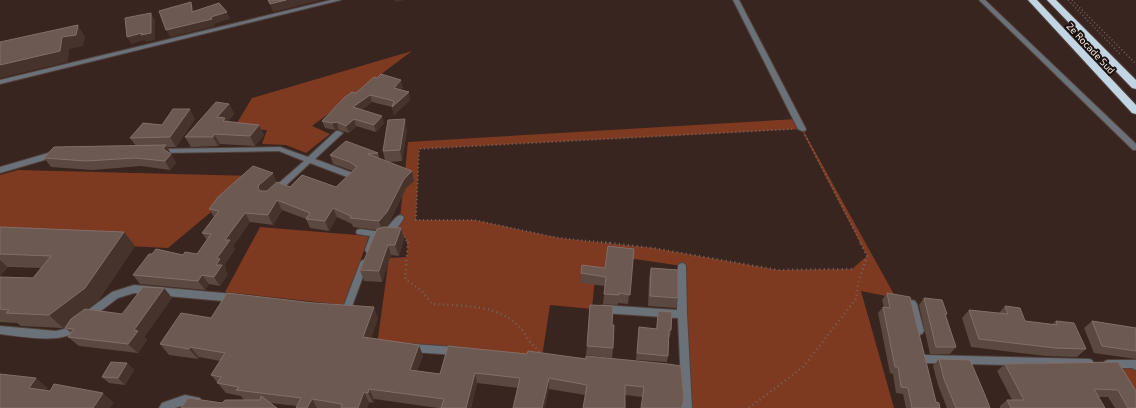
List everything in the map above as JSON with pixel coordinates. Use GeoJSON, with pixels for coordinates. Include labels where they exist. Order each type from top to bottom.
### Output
{"type":"FeatureCollection","features":[{"type":"Feature","properties":{"kind":"highway","name":"2e Rocade Sud"},"geometry":{"type":"LineString","coordinates":[[1032,0],[1136,110]]}},
{"type":"Feature","properties":{"kind":"highway","name":"2e Rocade Sud"},"geometry":{"type":"LineString","coordinates":[[1051,0],[1136,86]]}},
{"type":"Feature","properties":{"kind":"street"},"geometry":{"type":"LineString","coordinates":[[0,82],[338,0]]}},
{"type":"Feature","properties":{"kind":"street"},"geometry":{"type":"LineString","coordinates":[[736,0],[802,129]]}},
{"type":"Feature","properties":{"kind":"street"},"geometry":{"type":"LineString","coordinates":[[982,0],[1136,148]]}},
{"type":"Feature","properties":{"kind":"street"},"geometry":{"type":"LineString","coordinates":[[268,197],[298,172],[308,160],[339,133]]}},
{"type":"Feature","properties":{"kind":"street"},"geometry":{"type":"LineString","coordinates":[[147,151],[280,149],[350,176]]}},
{"type":"Feature","properties":{"kind":"street"},"geometry":{"type":"LineString","coordinates":[[0,170],[61,152]]}},
{"type":"Feature","properties":{"kind":"street"},"geometry":{"type":"LineString","coordinates":[[360,232],[383,235],[392,229],[400,218]]}},
{"type":"Feature","properties":{"kind":"street"},"geometry":{"type":"LineString","coordinates":[[331,307],[347,309],[375,234]]}},
{"type":"Feature","properties":{"kind":"street"},"geometry":{"type":"LineString","coordinates":[[682,266],[681,370],[687,408]]}},
{"type":"Feature","properties":{"kind":"street"},"geometry":{"type":"LineString","coordinates":[[0,330],[56,335],[67,332],[115,295],[134,289],[245,299]]}},
{"type":"Feature","properties":{"kind":"street"},"geometry":{"type":"LineString","coordinates":[[912,304],[920,338]]}},
{"type":"Feature","properties":{"kind":"street"},"geometry":{"type":"LineString","coordinates":[[592,309],[682,314]]}},
{"type":"Feature","properties":{"kind":"street"},"geometry":{"type":"LineString","coordinates":[[400,347],[471,352]]}},
{"type":"Feature","properties":{"kind":"street"},"geometry":{"type":"LineString","coordinates":[[928,372],[924,355],[1135,365]]}},
{"type":"Feature","properties":{"kind":"street"},"geometry":{"type":"LineString","coordinates":[[164,408],[185,400],[209,403]]}},
{"type":"Feature","properties":{"kind":"path"},"geometry":{"type":"LineString","coordinates":[[1068,0],[1122,57]]}},
{"type":"Feature","properties":{"kind":"path"},"geometry":{"type":"LineString","coordinates":[[1072,0],[1136,64]]}},
{"type":"Feature","properties":{"kind":"path"},"geometry":{"type":"LineString","coordinates":[[749,408],[803,367],[856,299],[858,284],[867,256],[802,129],[419,149],[416,220],[474,220],[559,238],[653,248],[778,270],[852,269]]}},
{"type":"Feature","properties":{"kind":"path"},"geometry":{"type":"LineString","coordinates":[[392,229],[403,234],[408,243],[405,279],[421,290],[432,304],[487,309],[508,317],[522,328],[529,341],[539,348],[542,357]]}},
{"type":"Feature","properties":{"kind":"shaded area"},"geometry":{"type":"Polygon","coordinates":[[[412,51],[312,126],[330,134],[306,153],[286,145],[262,144],[267,130],[234,128],[252,98],[412,51]]]}},
{"type":"Feature","properties":{"kind":"shaded area"},"geometry":{"type":"Polygon","coordinates":[[[797,119],[896,298],[861,291],[894,408],[687,408],[682,266],[607,255],[604,277],[595,277],[592,309],[550,305],[542,357],[377,345],[389,258],[407,257],[406,239],[404,236],[392,229],[400,218],[408,142],[797,119]],[[801,129],[419,149],[416,220],[474,220],[559,238],[653,248],[778,270],[852,269],[867,256],[801,129]]]}},
{"type":"Feature","properties":{"kind":"shaded area"},"geometry":{"type":"Polygon","coordinates":[[[18,170],[254,176],[168,248],[0,240],[0,175],[18,170]]]}},
{"type":"Feature","properties":{"kind":"shaded area"},"geometry":{"type":"Polygon","coordinates":[[[260,227],[369,236],[345,305],[225,292],[260,227]]]}},
{"type":"Feature","properties":{"kind":"shaded area"},"geometry":{"type":"Polygon","coordinates":[[[1109,364],[1136,364],[1136,398],[1109,364]]]}},
{"type":"Feature","properties":{"kind":"building"},"geometry":{"type":"Polygon","coordinates":[[[268,0],[286,0],[270,4],[268,0]]]}},
{"type":"Feature","properties":{"kind":"building"},"geometry":{"type":"Polygon","coordinates":[[[191,2],[192,12],[219,3],[227,12],[211,17],[212,19],[166,30],[159,11],[191,2]]]}},
{"type":"Feature","properties":{"kind":"building"},"geometry":{"type":"Polygon","coordinates":[[[151,13],[151,33],[141,35],[142,33],[127,37],[125,18],[151,13]]]}},
{"type":"Feature","properties":{"kind":"building"},"geometry":{"type":"Polygon","coordinates":[[[78,25],[76,35],[62,37],[60,51],[0,65],[0,42],[78,25]]]}},
{"type":"Feature","properties":{"kind":"building"},"geometry":{"type":"Polygon","coordinates":[[[381,74],[401,80],[394,88],[409,92],[392,107],[394,101],[370,95],[353,107],[382,116],[374,125],[354,119],[346,126],[337,122],[332,123],[322,121],[344,98],[352,92],[356,93],[374,77],[377,78],[381,74]]]}},
{"type":"Feature","properties":{"kind":"building"},"geometry":{"type":"Polygon","coordinates":[[[216,102],[229,104],[217,117],[225,118],[223,121],[259,125],[250,136],[214,134],[213,137],[185,137],[216,102]]]}},
{"type":"Feature","properties":{"kind":"building"},"geometry":{"type":"Polygon","coordinates":[[[173,109],[190,109],[170,137],[130,138],[143,123],[162,125],[173,109]]]}},
{"type":"Feature","properties":{"kind":"building"},"geometry":{"type":"Polygon","coordinates":[[[405,119],[400,150],[383,151],[388,120],[405,119]]]}},
{"type":"Feature","properties":{"kind":"building"},"geometry":{"type":"Polygon","coordinates":[[[346,141],[378,153],[368,154],[412,171],[404,179],[387,212],[379,221],[350,218],[351,216],[333,208],[325,221],[306,219],[310,213],[277,200],[268,215],[245,213],[225,240],[230,240],[217,258],[220,259],[216,265],[222,265],[214,277],[202,275],[198,281],[133,275],[149,254],[152,254],[156,249],[183,255],[185,252],[197,254],[211,234],[202,233],[219,211],[209,209],[218,197],[253,166],[273,173],[259,185],[258,188],[260,191],[267,191],[277,182],[290,187],[302,175],[336,187],[357,167],[350,162],[330,155],[346,141]]]}},
{"type":"Feature","properties":{"kind":"building"},"geometry":{"type":"Polygon","coordinates":[[[166,145],[163,149],[171,154],[165,161],[135,158],[86,161],[44,158],[54,147],[166,145]]]}},
{"type":"Feature","properties":{"kind":"building"},"geometry":{"type":"Polygon","coordinates":[[[0,227],[124,232],[85,288],[49,315],[6,313],[9,310],[0,309],[0,277],[33,278],[51,256],[0,254],[0,227]]]}},
{"type":"Feature","properties":{"kind":"building"},"geometry":{"type":"Polygon","coordinates":[[[384,227],[401,228],[395,245],[388,245],[379,271],[360,270],[377,229],[384,227]]]}},
{"type":"Feature","properties":{"kind":"building"},"geometry":{"type":"Polygon","coordinates":[[[608,246],[634,249],[630,295],[619,293],[619,295],[604,294],[606,277],[581,273],[582,265],[605,268],[608,246]]]}},
{"type":"Feature","properties":{"kind":"building"},"geometry":{"type":"Polygon","coordinates":[[[651,268],[678,270],[678,298],[650,296],[651,268]]]}},
{"type":"Feature","properties":{"kind":"building"},"geometry":{"type":"Polygon","coordinates":[[[143,287],[164,288],[134,330],[138,331],[128,344],[68,337],[74,329],[65,328],[71,319],[85,309],[122,314],[143,287]]]}},
{"type":"Feature","properties":{"kind":"building"},"geometry":{"type":"Polygon","coordinates":[[[227,293],[314,303],[374,307],[363,337],[419,345],[410,370],[440,374],[448,346],[527,354],[528,351],[586,359],[586,356],[681,366],[684,398],[682,408],[641,408],[644,387],[625,385],[625,408],[583,408],[587,385],[549,378],[542,408],[513,408],[520,378],[475,373],[466,408],[441,408],[444,399],[369,389],[368,393],[364,392],[358,408],[341,408],[342,404],[312,399],[307,408],[296,408],[301,398],[236,390],[239,387],[217,383],[221,377],[211,375],[225,353],[160,344],[181,313],[211,318],[227,293]]]}},
{"type":"Feature","properties":{"kind":"building"},"geometry":{"type":"Polygon","coordinates":[[[887,293],[910,297],[936,402],[939,403],[940,408],[912,408],[908,388],[901,387],[898,367],[895,367],[883,307],[890,308],[887,293]]]}},
{"type":"Feature","properties":{"kind":"building"},"geometry":{"type":"Polygon","coordinates":[[[924,298],[942,300],[956,347],[936,347],[924,298]]]}},
{"type":"Feature","properties":{"kind":"building"},"geometry":{"type":"Polygon","coordinates":[[[590,305],[613,306],[613,348],[587,346],[590,305]]]}},
{"type":"Feature","properties":{"kind":"building"},"geometry":{"type":"Polygon","coordinates":[[[1005,306],[1020,308],[1025,321],[1057,325],[1056,321],[1074,323],[1086,349],[1055,348],[979,339],[969,310],[1008,314],[1005,306]]]}},
{"type":"Feature","properties":{"kind":"building"},"geometry":{"type":"Polygon","coordinates":[[[658,311],[672,312],[671,330],[669,330],[668,356],[637,353],[639,327],[657,329],[658,311]]]}},
{"type":"Feature","properties":{"kind":"building"},"geometry":{"type":"Polygon","coordinates":[[[1092,321],[1136,328],[1136,351],[1102,346],[1092,321]]]}},
{"type":"Feature","properties":{"kind":"building"},"geometry":{"type":"Polygon","coordinates":[[[939,359],[970,360],[990,408],[956,408],[944,379],[939,359]]]}},
{"type":"Feature","properties":{"kind":"building"},"geometry":{"type":"Polygon","coordinates":[[[111,362],[127,363],[118,378],[102,377],[111,362]]]}},
{"type":"Feature","properties":{"kind":"building"},"geometry":{"type":"Polygon","coordinates":[[[1118,362],[1136,391],[1136,408],[1128,408],[1118,390],[1094,389],[1105,408],[1011,408],[1007,400],[1024,400],[1005,364],[1118,362]]]}},
{"type":"Feature","properties":{"kind":"building"},"geometry":{"type":"Polygon","coordinates":[[[0,374],[36,378],[29,388],[50,391],[54,384],[103,393],[93,408],[0,408],[0,374]]]}},
{"type":"Feature","properties":{"kind":"building"},"geometry":{"type":"Polygon","coordinates":[[[261,396],[277,408],[181,408],[188,398],[222,403],[225,400],[260,400],[261,396]]]}}]}
